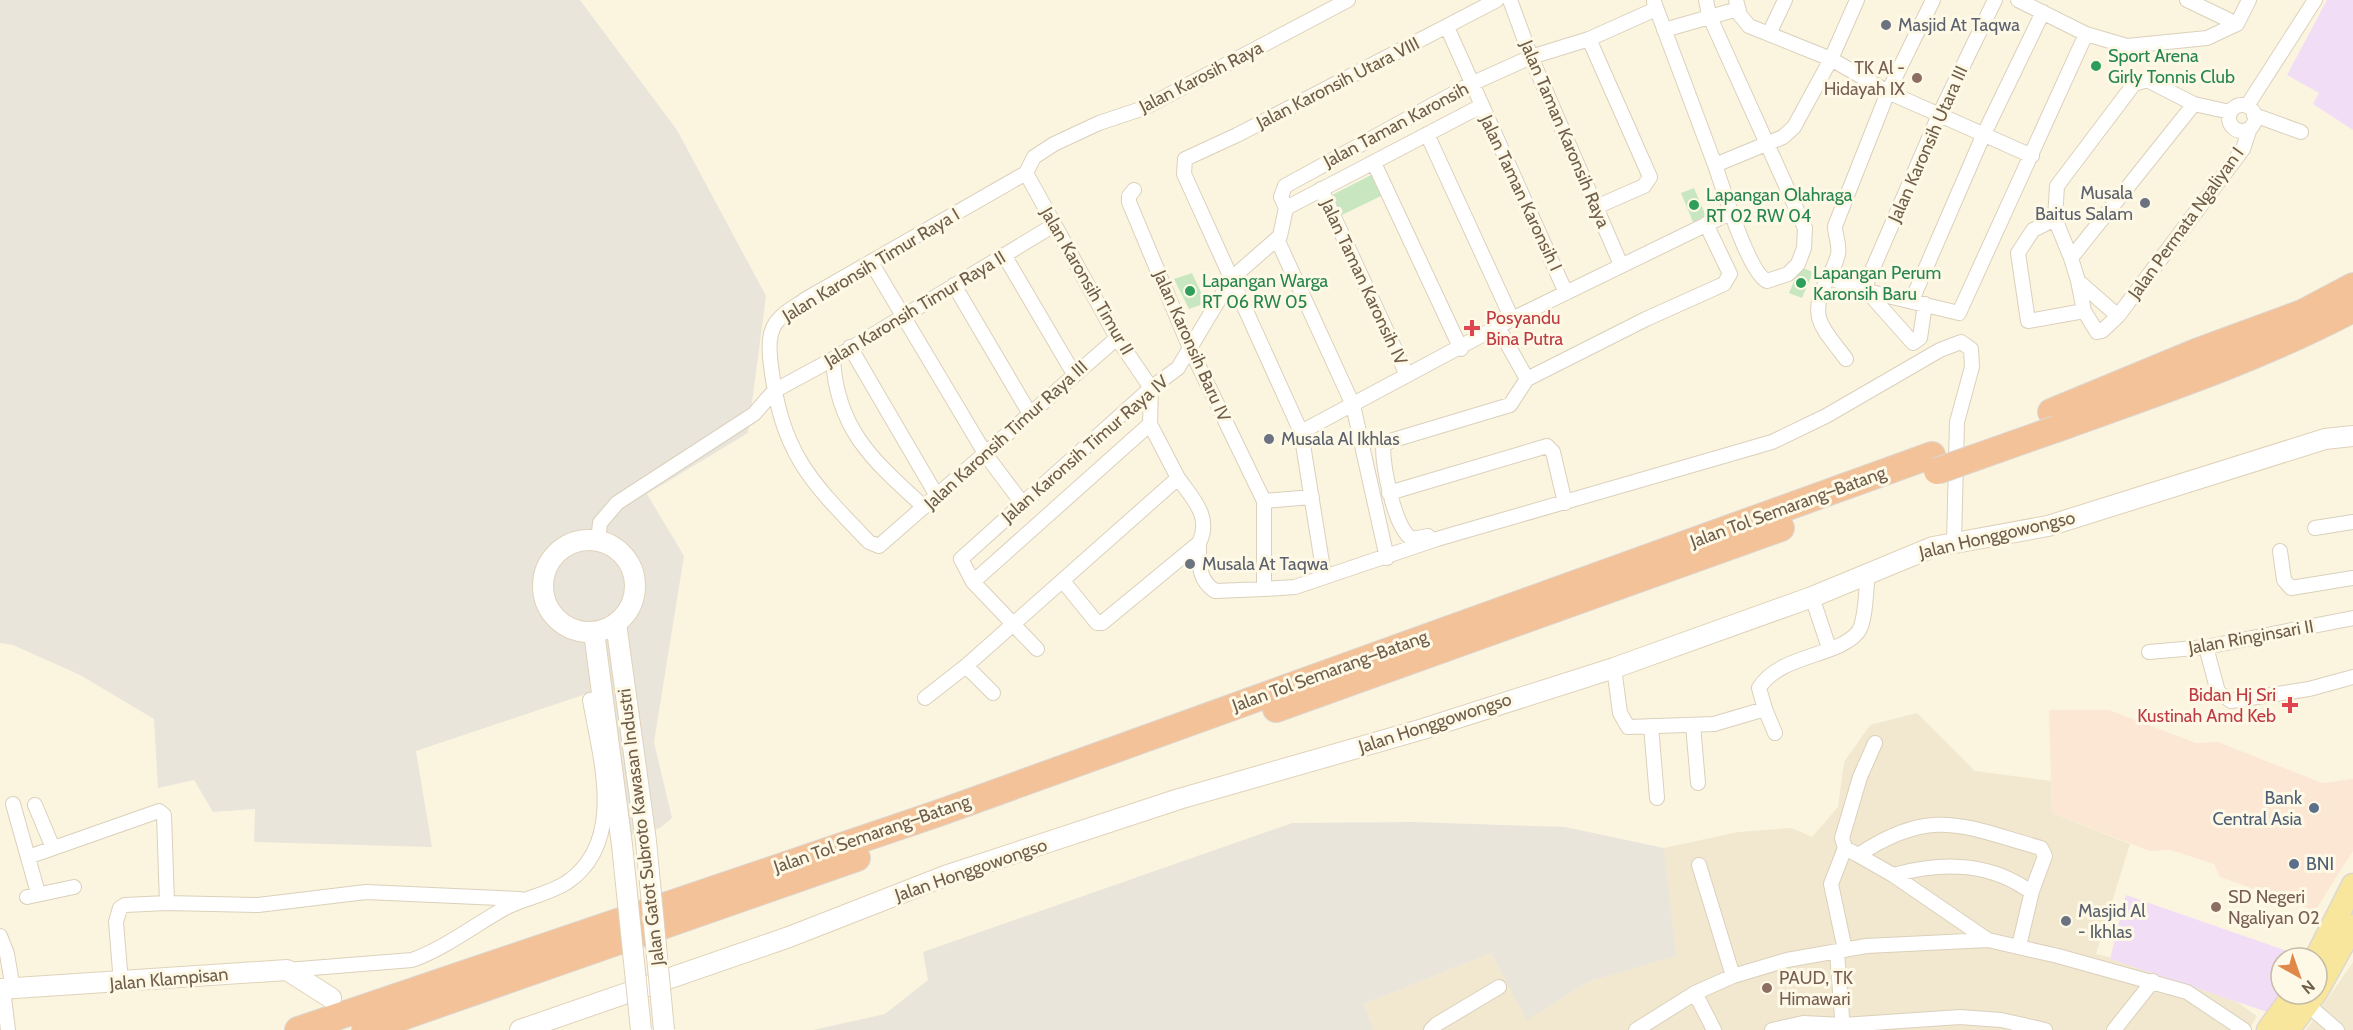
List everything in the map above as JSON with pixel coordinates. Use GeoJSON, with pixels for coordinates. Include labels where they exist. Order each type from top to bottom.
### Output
{"type":"FeatureCollection","features":[{"type":"Feature","properties":{"kind":"highway","name":"Jalan Tol Semarang–Batang"},"geometry":{"type":"LineString","coordinates":[[2053,420],[2196,352],[2302,313],[2353,286]]}},
{"type":"Feature","properties":{"kind":"highway","name":"Jalan Tol Semarang–Batang"},"geometry":{"type":"LineString","coordinates":[[298,1030],[939,813],[2053,420],[2247,357],[2311,332],[2353,309]]}},
{"type":"Feature","properties":{"kind":"highway","name":"Jalan Tol Semarang–Batang"},"geometry":{"type":"LineString","coordinates":[[365,1030],[1448,650],[1934,463]]}},
{"type":"Feature","properties":{"kind":"main road"},"geometry":{"type":"LineString","coordinates":[[2328,946],[2353,885]]}},
{"type":"Feature","properties":{"kind":"main road"},"geometry":{"type":"LineString","coordinates":[[2329,951],[2353,926]]}},
{"type":"Feature","properties":{"kind":"main road"},"geometry":{"type":"LineString","coordinates":[[2268,1030],[2297,1006]]}},
{"type":"Feature","properties":{"kind":"main road"},"geometry":{"type":"LineString","coordinates":[[2288,1030],[2303,1006]]}},
{"type":"Feature","properties":{"kind":"street","name":"Jalan Karosih Raya"},"geometry":{"type":"LineString","coordinates":[[1026,173],[1034,157],[1054,144],[1099,123],[1144,108],[1348,0]]}},
{"type":"Feature","properties":{"kind":"street"},"geometry":{"type":"LineString","coordinates":[[1654,4],[1744,245],[1761,278],[1767,281],[1782,277],[1798,264],[1804,248],[1805,228],[1779,174],[1769,143],[1709,15],[1706,0]]}},
{"type":"Feature","properties":{"kind":"street"},"geometry":{"type":"LineString","coordinates":[[1769,34],[1785,0]]}},
{"type":"Feature","properties":{"kind":"street"},"geometry":{"type":"LineString","coordinates":[[1715,165],[1783,137],[1794,127],[1831,59],[1857,0]]}},
{"type":"Feature","properties":{"kind":"street"},"geometry":{"type":"LineString","coordinates":[[1846,359],[1819,322],[1816,313],[1817,302],[1839,251],[1836,222],[1888,92],[1933,0]]}},
{"type":"Feature","properties":{"kind":"street","name":"Jalan Karonsih Utara III"},"geometry":{"type":"LineString","coordinates":[[1864,289],[1939,115],[1995,0]]}},
{"type":"Feature","properties":{"kind":"street"},"geometry":{"type":"LineString","coordinates":[[2018,0],[2086,34],[2127,46],[2207,38],[2237,24],[2249,0]]}},
{"type":"Feature","properties":{"kind":"street"},"geometry":{"type":"LineString","coordinates":[[2187,0],[2237,24]]}},
{"type":"Feature","properties":{"kind":"street","name":"Jalan Permata Ngaliyan I"},"geometry":{"type":"LineString","coordinates":[[2084,311],[2100,332],[2118,316],[2243,149],[2250,116],[2315,0]]}},
{"type":"Feature","properties":{"kind":"street","name":"Jalan Karonsih Utara VIII"},"geometry":{"type":"LineString","coordinates":[[1232,278],[1199,208],[1183,165],[1189,156],[1238,135],[1447,27],[1508,1]]}},
{"type":"Feature","properties":{"kind":"street","name":"Jalan Taman Karonsih Raya"},"geometry":{"type":"LineString","coordinates":[[1508,1],[1621,265]]}},
{"type":"Feature","properties":{"kind":"street","name":"Jalan Taman Karonsih"},"geometry":{"type":"LineString","coordinates":[[1276,239],[1281,231],[1286,208],[1281,194],[1290,182],[1471,84],[1531,57],[1589,39],[1654,4]]}},
{"type":"Feature","properties":{"kind":"street"},"geometry":{"type":"LineString","coordinates":[[1664,30],[1737,4],[1749,26],[1831,59],[1888,92],[2032,156]]}},
{"type":"Feature","properties":{"kind":"street"},"geometry":{"type":"LineString","coordinates":[[1864,289],[1913,343],[1920,338],[1918,302],[1983,136],[2043,12]]}},
{"type":"Feature","properties":{"kind":"street","name":"Jalan Taman Karonsih I"},"geometry":{"type":"LineString","coordinates":[[1447,27],[1566,293]]}},
{"type":"Feature","properties":{"kind":"street"},"geometry":{"type":"LineString","coordinates":[[1829,278],[1959,313],[2086,34]]}},
{"type":"Feature","properties":{"kind":"street"},"geometry":{"type":"LineString","coordinates":[[1589,39],[1650,177],[1644,186],[1596,207]]}},
{"type":"Feature","properties":{"kind":"street"},"geometry":{"type":"LineString","coordinates":[[2055,219],[2033,230],[2018,253],[2028,321],[2084,311],[2071,258],[2055,219],[2059,181],[2134,84],[2147,80],[2194,104],[2230,112]]}},
{"type":"Feature","properties":{"kind":"street"},"geometry":{"type":"LineString","coordinates":[[2071,258],[2194,104]]}},
{"type":"Feature","properties":{"kind":"street"},"geometry":{"type":"LineString","coordinates":[[2250,116],[2242,131],[2233,128],[2229,120],[2230,112],[2239,105],[2250,116],[2301,132]]}},
{"type":"Feature","properties":{"kind":"street","name":"Jalan Taman Karonsih"},"geometry":{"type":"LineString","coordinates":[[1286,208],[1481,106]]}},
{"type":"Feature","properties":{"kind":"street"},"geometry":{"type":"LineString","coordinates":[[1428,134],[1512,319]]}},
{"type":"Feature","properties":{"kind":"street"},"geometry":{"type":"LineString","coordinates":[[1374,163],[1461,349]]}},
{"type":"Feature","properties":{"kind":"street","name":"Jalan Karonsih Timur II"},"geometry":{"type":"LineString","coordinates":[[1026,173],[1117,338],[1151,388]]}},
{"type":"Feature","properties":{"kind":"street","name":"Jalan Karonsih Timur Raya I"},"geometry":{"type":"LineString","coordinates":[[895,533],[879,546],[873,546],[831,503],[797,459],[782,424],[774,391],[770,341],[780,317],[1026,173]]}},
{"type":"Feature","properties":{"kind":"street","name":"Jalan Taman Karonsih IV"},"geometry":{"type":"LineString","coordinates":[[1321,189],[1407,375]]}},
{"type":"Feature","properties":{"kind":"street","name":"Jalan Karonsih Baru IV"},"geometry":{"type":"LineString","coordinates":[[1134,190],[1129,196],[1129,202],[1189,346],[1264,501]]}},
{"type":"Feature","properties":{"kind":"street"},"geometry":{"type":"LineString","coordinates":[[1301,432],[1499,329],[1512,319],[1732,212]]}},
{"type":"Feature","properties":{"kind":"street"},"geometry":{"type":"LineString","coordinates":[[1564,501],[1416,539],[1409,538],[1389,493],[1384,444],[1510,405],[1527,379],[1646,319],[1729,281],[1729,270],[1706,224]]}},
{"type":"Feature","properties":{"kind":"street","name":"Jalan Karonsih Timur Raya II"},"geometry":{"type":"LineString","coordinates":[[774,391],[833,359],[1054,225]]}},
{"type":"Feature","properties":{"kind":"street"},"geometry":{"type":"LineString","coordinates":[[1324,575],[1301,432],[1232,278],[1276,239],[1353,405],[1387,558]]}},
{"type":"Feature","properties":{"kind":"street"},"geometry":{"type":"LineString","coordinates":[[1004,255],[1074,374]]}},
{"type":"Feature","properties":{"kind":"street"},"geometry":{"type":"LineString","coordinates":[[871,262],[986,455],[1022,503]]}},
{"type":"Feature","properties":{"kind":"street","name":"Jalan Karonsih Timur Raya IV"},"geometry":{"type":"LineString","coordinates":[[1037,649],[973,582],[961,562],[962,558],[1151,388],[1178,368],[1189,346],[1232,278]]}},
{"type":"Feature","properties":{"kind":"street","name":"Jalan Permata Ngaliyan I"},"geometry":{"type":"LineString","coordinates":[[2078,281],[2118,316]]}},
{"type":"Feature","properties":{"kind":"street"},"geometry":{"type":"LineString","coordinates":[[954,285],[1030,414]]}},
{"type":"Feature","properties":{"kind":"street"},"geometry":{"type":"LineString","coordinates":[[1499,329],[1527,379]]}},
{"type":"Feature","properties":{"kind":"street","name":"Jalan Karonsih Timur Raya III"},"geometry":{"type":"LineString","coordinates":[[895,533],[1117,338]]}},
{"type":"Feature","properties":{"kind":"street"},"geometry":{"type":"LineString","coordinates":[[1198,543],[1200,572],[1209,587],[1215,591],[1295,587],[1324,575],[1387,558],[1437,539],[1772,442],[1826,416],[1940,350],[1961,342],[1971,349],[1972,361],[1957,422],[1954,542]]}},
{"type":"Feature","properties":{"kind":"street"},"geometry":{"type":"LineString","coordinates":[[850,347],[937,496]]}},
{"type":"Feature","properties":{"kind":"street"},"geometry":{"type":"LineString","coordinates":[[833,359],[834,384],[842,409],[858,441],[876,464],[924,507]]}},
{"type":"Feature","properties":{"kind":"street"},"geometry":{"type":"LineString","coordinates":[[1063,581],[1097,623],[1106,621],[1198,543],[1205,531],[1204,520],[1178,478],[1150,424],[1151,388]]}},
{"type":"Feature","properties":{"kind":"street"},"geometry":{"type":"LineString","coordinates":[[598,541],[600,523],[617,503],[754,414],[774,391]]}},
{"type":"Feature","properties":{"kind":"street","name":"Jalan Karonsih Timur Raya IV"},"geometry":{"type":"LineString","coordinates":[[973,582],[1150,424]]}},
{"type":"Feature","properties":{"kind":"street","name":"Jalan Honggowongso"},"geometry":{"type":"LineString","coordinates":[[520,1030],[789,937],[945,876],[1179,800],[1423,729],[1614,668],[1812,597],[1915,553],[1954,542],[2048,526],[2325,439],[2353,436]]}},
{"type":"Feature","properties":{"kind":"street"},"geometry":{"type":"LineString","coordinates":[[1389,493],[1547,446],[1553,452],[1564,501]]}},
{"type":"Feature","properties":{"kind":"street"},"geometry":{"type":"LineString","coordinates":[[925,698],[966,666],[1178,478]]}},
{"type":"Feature","properties":{"kind":"street"},"geometry":{"type":"LineString","coordinates":[[1264,589],[1264,501],[1312,497]]}},
{"type":"Feature","properties":{"kind":"street"},"geometry":{"type":"LineString","coordinates":[[2315,528],[2353,522]]}},
{"type":"Feature","properties":{"kind":"street"},"geometry":{"type":"LineString","coordinates":[[598,541],[622,553],[634,577],[635,591],[632,604],[616,623],[594,632],[574,629],[557,619],[547,602],[544,582],[553,558],[562,549],[574,543],[598,541]]}},
{"type":"Feature","properties":{"kind":"street"},"geometry":{"type":"LineString","coordinates":[[2280,550],[2284,580],[2291,588],[2353,578]]}},
{"type":"Feature","properties":{"kind":"street"},"geometry":{"type":"LineString","coordinates":[[1775,733],[1759,688],[1771,672],[1829,648],[1858,632],[1862,623],[1868,573]]}},
{"type":"Feature","properties":{"kind":"street"},"geometry":{"type":"LineString","coordinates":[[1812,597],[1829,648]]}},
{"type":"Feature","properties":{"kind":"street","name":"Jalan Ringinsari II"},"geometry":{"type":"LineString","coordinates":[[2150,652],[2206,647],[2353,618]]}},
{"type":"Feature","properties":{"kind":"street","name":"Jalan Gatot Subroto Kawasan Industri"},"geometry":{"type":"LineString","coordinates":[[616,623],[646,841],[664,1030]]}},
{"type":"Feature","properties":{"kind":"street","name":"Jalan Gatot Subroto Kawasan Industri"},"geometry":{"type":"LineString","coordinates":[[594,632],[622,845],[641,1030]]}},
{"type":"Feature","properties":{"kind":"street"},"geometry":{"type":"LineString","coordinates":[[2206,647],[2216,687],[2222,696],[2231,701],[2309,689],[2353,677]]}},
{"type":"Feature","properties":{"kind":"street"},"geometry":{"type":"LineString","coordinates":[[966,666],[993,693]]}},
{"type":"Feature","properties":{"kind":"street"},"geometry":{"type":"LineString","coordinates":[[1614,668],[1622,720],[1628,727],[1714,724],[1765,710]]}},
{"type":"Feature","properties":{"kind":"street"},"geometry":{"type":"LineString","coordinates":[[287,970],[412,960],[426,955],[471,926],[522,900],[567,882],[589,859],[597,845],[604,822],[606,792],[590,700],[604,698]]}},
{"type":"Feature","properties":{"kind":"street"},"geometry":{"type":"LineString","coordinates":[[1693,725],[1698,783]]}},
{"type":"Feature","properties":{"kind":"street"},"geometry":{"type":"LineString","coordinates":[[1651,726],[1657,798]]}},
{"type":"Feature","properties":{"kind":"street"},"geometry":{"type":"LineString","coordinates":[[1843,1028],[1841,951],[1831,884],[1845,848],[1842,838],[1860,777],[1875,743]]}},
{"type":"Feature","properties":{"kind":"street"},"geometry":{"type":"LineString","coordinates":[[13,804],[28,857],[32,895],[74,887]]}},
{"type":"Feature","properties":{"kind":"street"},"geometry":{"type":"LineString","coordinates":[[35,805],[53,848]]}},
{"type":"Feature","properties":{"kind":"street"},"geometry":{"type":"LineString","coordinates":[[28,857],[159,811],[164,815],[167,846],[167,903]]}},
{"type":"Feature","properties":{"kind":"street"},"geometry":{"type":"LineString","coordinates":[[1858,855],[1885,837],[1930,823],[1959,825],[2041,848],[2045,856],[2032,891],[2019,946]]}},
{"type":"Feature","properties":{"kind":"street"},"geometry":{"type":"LineString","coordinates":[[1845,848],[1893,875],[1988,940]]}},
{"type":"Feature","properties":{"kind":"street"},"geometry":{"type":"LineString","coordinates":[[1699,865],[1733,976]]}},
{"type":"Feature","properties":{"kind":"street"},"geometry":{"type":"LineString","coordinates":[[1893,875],[1924,867],[1964,866],[1990,871],[2025,888]]}},
{"type":"Feature","properties":{"kind":"street"},"geometry":{"type":"LineString","coordinates":[[121,983],[116,922],[120,908],[125,905],[167,903],[258,905],[366,892],[522,900]]}},
{"type":"Feature","properties":{"kind":"street"},"geometry":{"type":"LineString","coordinates":[[0,936],[7,954],[5,989],[8,1030]]}},
{"type":"Feature","properties":{"kind":"street"},"geometry":{"type":"LineString","coordinates":[[1636,1030],[1695,993],[1733,976],[1787,960],[1866,946],[1988,940],[2153,981],[2187,992],[2244,1030]]}},
{"type":"Feature","properties":{"kind":"street"},"geometry":{"type":"LineString","coordinates":[[287,970],[331,998]]}},
{"type":"Feature","properties":{"kind":"street","name":"Jalan Klampisan"},"geometry":{"type":"LineString","coordinates":[[5,989],[121,983],[287,970]]}},
{"type":"Feature","properties":{"kind":"street"},"geometry":{"type":"LineString","coordinates":[[2114,1030],[2153,981]]}},
{"type":"Feature","properties":{"kind":"street"},"geometry":{"type":"LineString","coordinates":[[1431,1030],[1437,1024],[1499,987]]}},
{"type":"Feature","properties":{"kind":"street"},"geometry":{"type":"LineString","coordinates":[[1695,993],[1713,1030]]}},
{"type":"Feature","properties":{"kind":"street"},"geometry":{"type":"LineString","coordinates":[[2317,1006],[2337,1030]]}},
{"type":"Feature","properties":{"kind":"street"},"geometry":{"type":"LineString","coordinates":[[1772,1030],[1803,1023],[1843,1028],[1923,1025],[1981,1017],[2045,1030]]}},
{"type":"Feature","properties":{"kind":"shaded area"},"geometry":{"type":"Polygon","coordinates":[[[0,0],[580,0],[677,130],[766,296],[748,433],[647,494],[684,556],[654,742],[672,818],[660,828],[611,840],[600,754],[586,694],[416,751],[432,847],[254,842],[255,809],[213,812],[194,780],[158,788],[154,719],[80,675],[13,645],[0,643],[0,0]]]}},
{"type":"Feature","properties":{"kind":"shaded area"},"geometry":{"type":"Polygon","coordinates":[[[2327,0],[2353,0],[2353,130],[2313,104],[2319,93],[2287,75],[2327,0]]]}},
{"type":"Feature","properties":{"kind":"shaded area"},"geometry":{"type":"Polygon","coordinates":[[[2049,710],[2109,710],[2196,743],[2218,742],[2322,783],[2353,779],[2353,851],[2315,911],[2220,877],[2214,864],[2171,850],[2150,851],[2052,813],[2049,710]]]}},
{"type":"Feature","properties":{"kind":"shaded area"},"geometry":{"type":"Polygon","coordinates":[[[1917,713],[1975,771],[2051,781],[2052,813],[2130,844],[2096,954],[2203,978],[2257,1016],[2249,1030],[1373,1030],[1364,1004],[1491,953],[1528,1019],[1588,982],[1675,956],[1664,848],[1738,832],[1792,828],[1812,837],[1838,807],[1844,762],[1870,725],[1917,713]]]}},
{"type":"Feature","properties":{"kind":"shaded area"},"geometry":{"type":"Polygon","coordinates":[[[1414,822],[1565,827],[1664,848],[1676,956],[1588,982],[1527,1020],[1491,953],[1364,1004],[1373,1030],[813,1030],[885,1014],[928,980],[923,952],[1292,823],[1414,822]]]}},
{"type":"Feature","properties":{"kind":"shaded area"},"geometry":{"type":"Polygon","coordinates":[[[2126,895],[2273,946],[2269,946],[2269,1006],[2276,1006],[2273,1014],[2110,959],[2126,895]]]}},
{"type":"Feature","properties":{"kind":"shaded area"},"geometry":{"type":"Polygon","coordinates":[[[2353,962],[2353,1030],[2306,1030],[2323,1006],[2329,1006],[2329,997],[2353,962]]]}},
{"type":"Feature","properties":{"kind":"green space"},"geometry":{"type":"Polygon","coordinates":[[[1373,174],[1383,195],[1342,215],[1332,195],[1373,174]]]}},
{"type":"Feature","properties":{"kind":"green space","name":"Lapangan Olahraga RT 02 RW 04"},"geometry":{"type":"Polygon","coordinates":[[[1694,188],[1706,216],[1693,222],[1681,193],[1694,188]]]}},
{"type":"Feature","properties":{"kind":"green space","name":"Lapangan Perum Karonsih Baru"},"geometry":{"type":"Polygon","coordinates":[[[1800,267],[1813,272],[1802,298],[1789,293],[1800,267]]]}},
{"type":"Feature","properties":{"kind":"green space","name":"Lapangan Warga RT 06 RW 05"},"geometry":{"type":"Polygon","coordinates":[[[1192,273],[1206,303],[1189,309],[1174,279],[1192,273]]]}},
{"type":"Feature","properties":{"kind":"place","name":"Masjid At Taqwa"},"geometry":{"type":"Point","coordinates":[1886,25]}},
{"type":"Feature","properties":{"kind":"place","name":"Sport Arena Girly Tonnis Club"},"geometry":{"type":"Point","coordinates":[2096,66]}},
{"type":"Feature","properties":{"kind":"place","name":"TK Al - Hidayah IX"},"geometry":{"type":"Point","coordinates":[1917,78]}},
{"type":"Feature","properties":{"kind":"place","name":"Musala Baitus Salam"},"geometry":{"type":"Point","coordinates":[2145,203]}},
{"type":"Feature","properties":{"kind":"place","name":"Lapangan Olahraga RT 02 RW 04"},"geometry":{"type":"Point","coordinates":[1694,205]}},
{"type":"Feature","properties":{"kind":"place","name":"Lapangan Perum Karonsih Baru"},"geometry":{"type":"Point","coordinates":[1801,283]}},
{"type":"Feature","properties":{"kind":"place","name":"Lapangan Warga RT 06 RW 05"},"geometry":{"type":"Point","coordinates":[1190,291]}},
{"type":"Feature","properties":{"kind":"place","name":"Posyandu Bina Putra"},"geometry":{"type":"Point","coordinates":[1472,328]}},
{"type":"Feature","properties":{"kind":"place","name":"Musala Al Ikhlas"},"geometry":{"type":"Point","coordinates":[1269,439]}},
{"type":"Feature","properties":{"kind":"place","name":"Musala At Taqwa"},"geometry":{"type":"Point","coordinates":[1190,564]}},
{"type":"Feature","properties":{"kind":"place","name":"Bidan Hj Sri Kustinah Amd Keb"},"geometry":{"type":"Point","coordinates":[2290,705]}},
{"type":"Feature","properties":{"kind":"place","name":"Bank Central Asia"},"geometry":{"type":"Point","coordinates":[2314,808]}},
{"type":"Feature","properties":{"kind":"place","name":"BNI"},"geometry":{"type":"Point","coordinates":[2294,864]}},
{"type":"Feature","properties":{"kind":"place","name":"SD Negeri Ngaliyan 02"},"geometry":{"type":"Point","coordinates":[2216,907]}},
{"type":"Feature","properties":{"kind":"place","name":"Masjid Al - Ikhlas"},"geometry":{"type":"Point","coordinates":[2066,921]}},
{"type":"Feature","properties":{"kind":"place","name":"PAUD, TK Himawari"},"geometry":{"type":"Point","coordinates":[1767,988]}}]}
